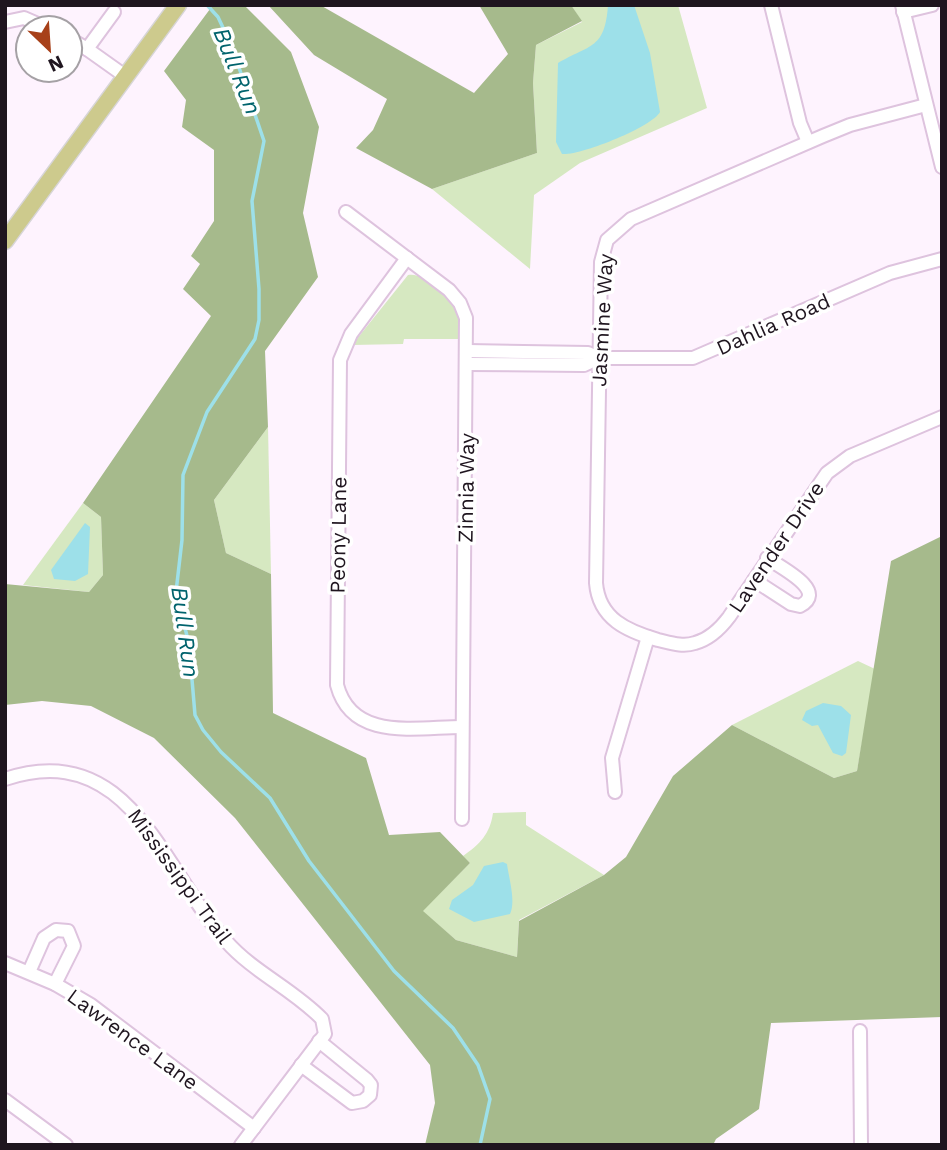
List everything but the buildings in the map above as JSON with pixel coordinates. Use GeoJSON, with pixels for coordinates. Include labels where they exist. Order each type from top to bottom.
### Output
{"type":"FeatureCollection","features":[{"type":"Feature","properties":{"kind":"main road"},"geometry":{"type":"LineString","coordinates":[[5,241],[178,5]]}},
{"type":"Feature","properties":{"kind":"street"},"geometry":{"type":"LineString","coordinates":[[771,5],[800,123],[808,142]]}},
{"type":"Feature","properties":{"kind":"street"},"geometry":{"type":"LineString","coordinates":[[932,5],[902,9],[942,167]]}},
{"type":"Feature","properties":{"kind":"street"},"geometry":{"type":"LineString","coordinates":[[87,49],[114,12]]}},
{"type":"Feature","properties":{"kind":"street"},"geometry":{"type":"LineString","coordinates":[[84,47],[125,76]]}},
{"type":"Feature","properties":{"kind":"street","name":"Jasmine Way"},"geometry":{"type":"LineString","coordinates":[[648,637],[617,625],[605,611],[598,594],[599,358],[601,262],[604,247],[617,230],[639,216],[850,125],[926,105]]}},
{"type":"Feature","properties":{"kind":"street","name":"Zinnia Way"},"geometry":{"type":"LineString","coordinates":[[346,212],[457,298],[466,318],[468,358],[462,819]]}},
{"type":"Feature","properties":{"kind":"street","name":"Peony Lane"},"geometry":{"type":"LineString","coordinates":[[407,258],[346,341],[340,360],[337,685],[347,709],[372,726],[462,727]]}},
{"type":"Feature","properties":{"kind":"street","name":"Dahlia Road"},"geometry":{"type":"LineString","coordinates":[[468,358],[588,353],[599,358],[693,358],[890,273],[942,259]]}},
{"type":"Feature","properties":{"kind":"street","name":"Lavender Drive"},"geometry":{"type":"LineString","coordinates":[[648,637],[677,645],[705,639],[723,625],[813,489],[832,468],[850,456],[942,416]]}},
{"type":"Feature","properties":{"kind":"street"},"geometry":{"type":"LineString","coordinates":[[754,580],[791,604],[800,606],[807,601],[809,596],[806,585],[767,558]]}},
{"type":"Feature","properties":{"kind":"street"},"geometry":{"type":"LineString","coordinates":[[615,792],[612,758],[648,637]]}},
{"type":"Feature","properties":{"kind":"street","name":"Mississippi Trail"},"geometry":{"type":"LineString","coordinates":[[5,779],[34,773],[66,774],[96,783],[121,799],[150,829],[227,942],[316,1013],[325,1026],[322,1037],[367,1080],[372,1090],[367,1099],[352,1103],[301,1065]]}},
{"type":"Feature","properties":{"kind":"street"},"geometry":{"type":"LineString","coordinates":[[29,972],[44,938],[56,930],[68,931],[74,946],[55,984]]}},
{"type":"Feature","properties":{"kind":"street","name":"Lawrence Lane"},"geometry":{"type":"LineString","coordinates":[[5,963],[55,984],[104,1015],[254,1128]]}},
{"type":"Feature","properties":{"kind":"street"},"geometry":{"type":"LineString","coordinates":[[860,1031],[861,1145]]}},
{"type":"Feature","properties":{"kind":"street"},"geometry":{"type":"LineString","coordinates":[[241,1145],[322,1037]]}},
{"type":"Feature","properties":{"kind":"street"},"geometry":{"type":"LineString","coordinates":[[5,1100],[66,1145]]}},
{"type":"Feature","properties":{"kind":"green space"},"geometry":{"type":"Polygon","coordinates":[[[213,5],[244,5],[291,52],[319,127],[303,213],[318,277],[265,351],[268,427],[214,500],[226,553],[271,574],[273,713],[366,758],[389,835],[440,832],[470,863],[423,911],[456,940],[517,957],[519,921],[604,875],[626,857],[673,776],[732,725],[834,778],[857,771],[891,561],[942,536],[942,1017],[771,1023],[759,1109],[716,1139],[713,1145],[425,1145],[435,1103],[430,1065],[235,818],[154,738],[91,706],[42,701],[5,705],[5,584],[89,592],[103,575],[101,517],[83,503],[211,316],[183,289],[200,264],[191,256],[214,221],[214,150],[182,127],[186,100],[164,71],[213,5]]]}},
{"type":"Feature","properties":{"kind":"green space"},"geometry":{"type":"Polygon","coordinates":[[[268,5],[320,5],[474,93],[508,54],[479,5],[571,5],[582,21],[536,45],[533,83],[537,153],[432,189],[356,148],[373,130],[387,99],[314,55],[268,5]]]}},
{"type":"Feature","properties":{"kind":"green space"},"geometry":{"type":"Polygon","coordinates":[[[571,5],[678,5],[707,108],[580,163],[534,195],[530,269],[432,189],[537,153],[533,83],[536,45],[582,22],[571,5]]]}},
{"type":"Feature","properties":{"kind":"green space"},"geometry":{"type":"Polygon","coordinates":[[[408,275],[429,281],[454,304],[460,324],[460,339],[404,339],[403,344],[352,345],[408,275]]]}},
{"type":"Feature","properties":{"kind":"green space"},"geometry":{"type":"Polygon","coordinates":[[[268,427],[271,574],[226,553],[214,500],[268,427]]]}},
{"type":"Feature","properties":{"kind":"green space"},"geometry":{"type":"Polygon","coordinates":[[[83,503],[101,517],[103,575],[89,592],[23,585],[83,503]]]}},
{"type":"Feature","properties":{"kind":"green space"},"geometry":{"type":"Polygon","coordinates":[[[858,661],[875,669],[857,771],[834,778],[732,725],[858,661]]]}},
{"type":"Feature","properties":{"kind":"green space"},"geometry":{"type":"Polygon","coordinates":[[[526,812],[526,825],[604,875],[519,920],[517,957],[456,940],[422,911],[470,863],[463,856],[483,838],[493,813],[526,812]]]}},
{"type":"Feature","properties":{"kind":"water"},"geometry":{"type":"Polygon","coordinates":[[[608,5],[634,5],[650,53],[660,112],[644,125],[615,139],[584,150],[562,154],[556,142],[558,63],[588,48],[600,38],[608,5]]]}},
{"type":"Feature","properties":{"kind":"water"},"geometry":{"type":"Polygon","coordinates":[[[85,523],[90,527],[88,574],[75,581],[54,579],[51,570],[85,523]]]}},
{"type":"Feature","properties":{"kind":"water"},"geometry":{"type":"Polygon","coordinates":[[[823,703],[841,706],[851,715],[846,753],[842,756],[833,753],[818,725],[812,726],[802,720],[806,711],[823,703]]]}},
{"type":"Feature","properties":{"kind":"water"},"geometry":{"type":"Polygon","coordinates":[[[503,862],[507,864],[512,890],[510,914],[474,922],[449,909],[452,900],[473,885],[484,866],[503,862]]]}},
{"type":"Feature","properties":{"kind":"waterway","name":"Bull Run"},"geometry":{"type":"LineString","coordinates":[[207,5],[218,17],[232,47],[264,141],[252,201],[259,289],[259,320],[255,339],[207,412],[183,475],[182,540],[176,592],[189,644],[195,715],[221,752],[270,798],[309,861],[394,971],[453,1028],[478,1065],[490,1099],[480,1145]]}}]}
